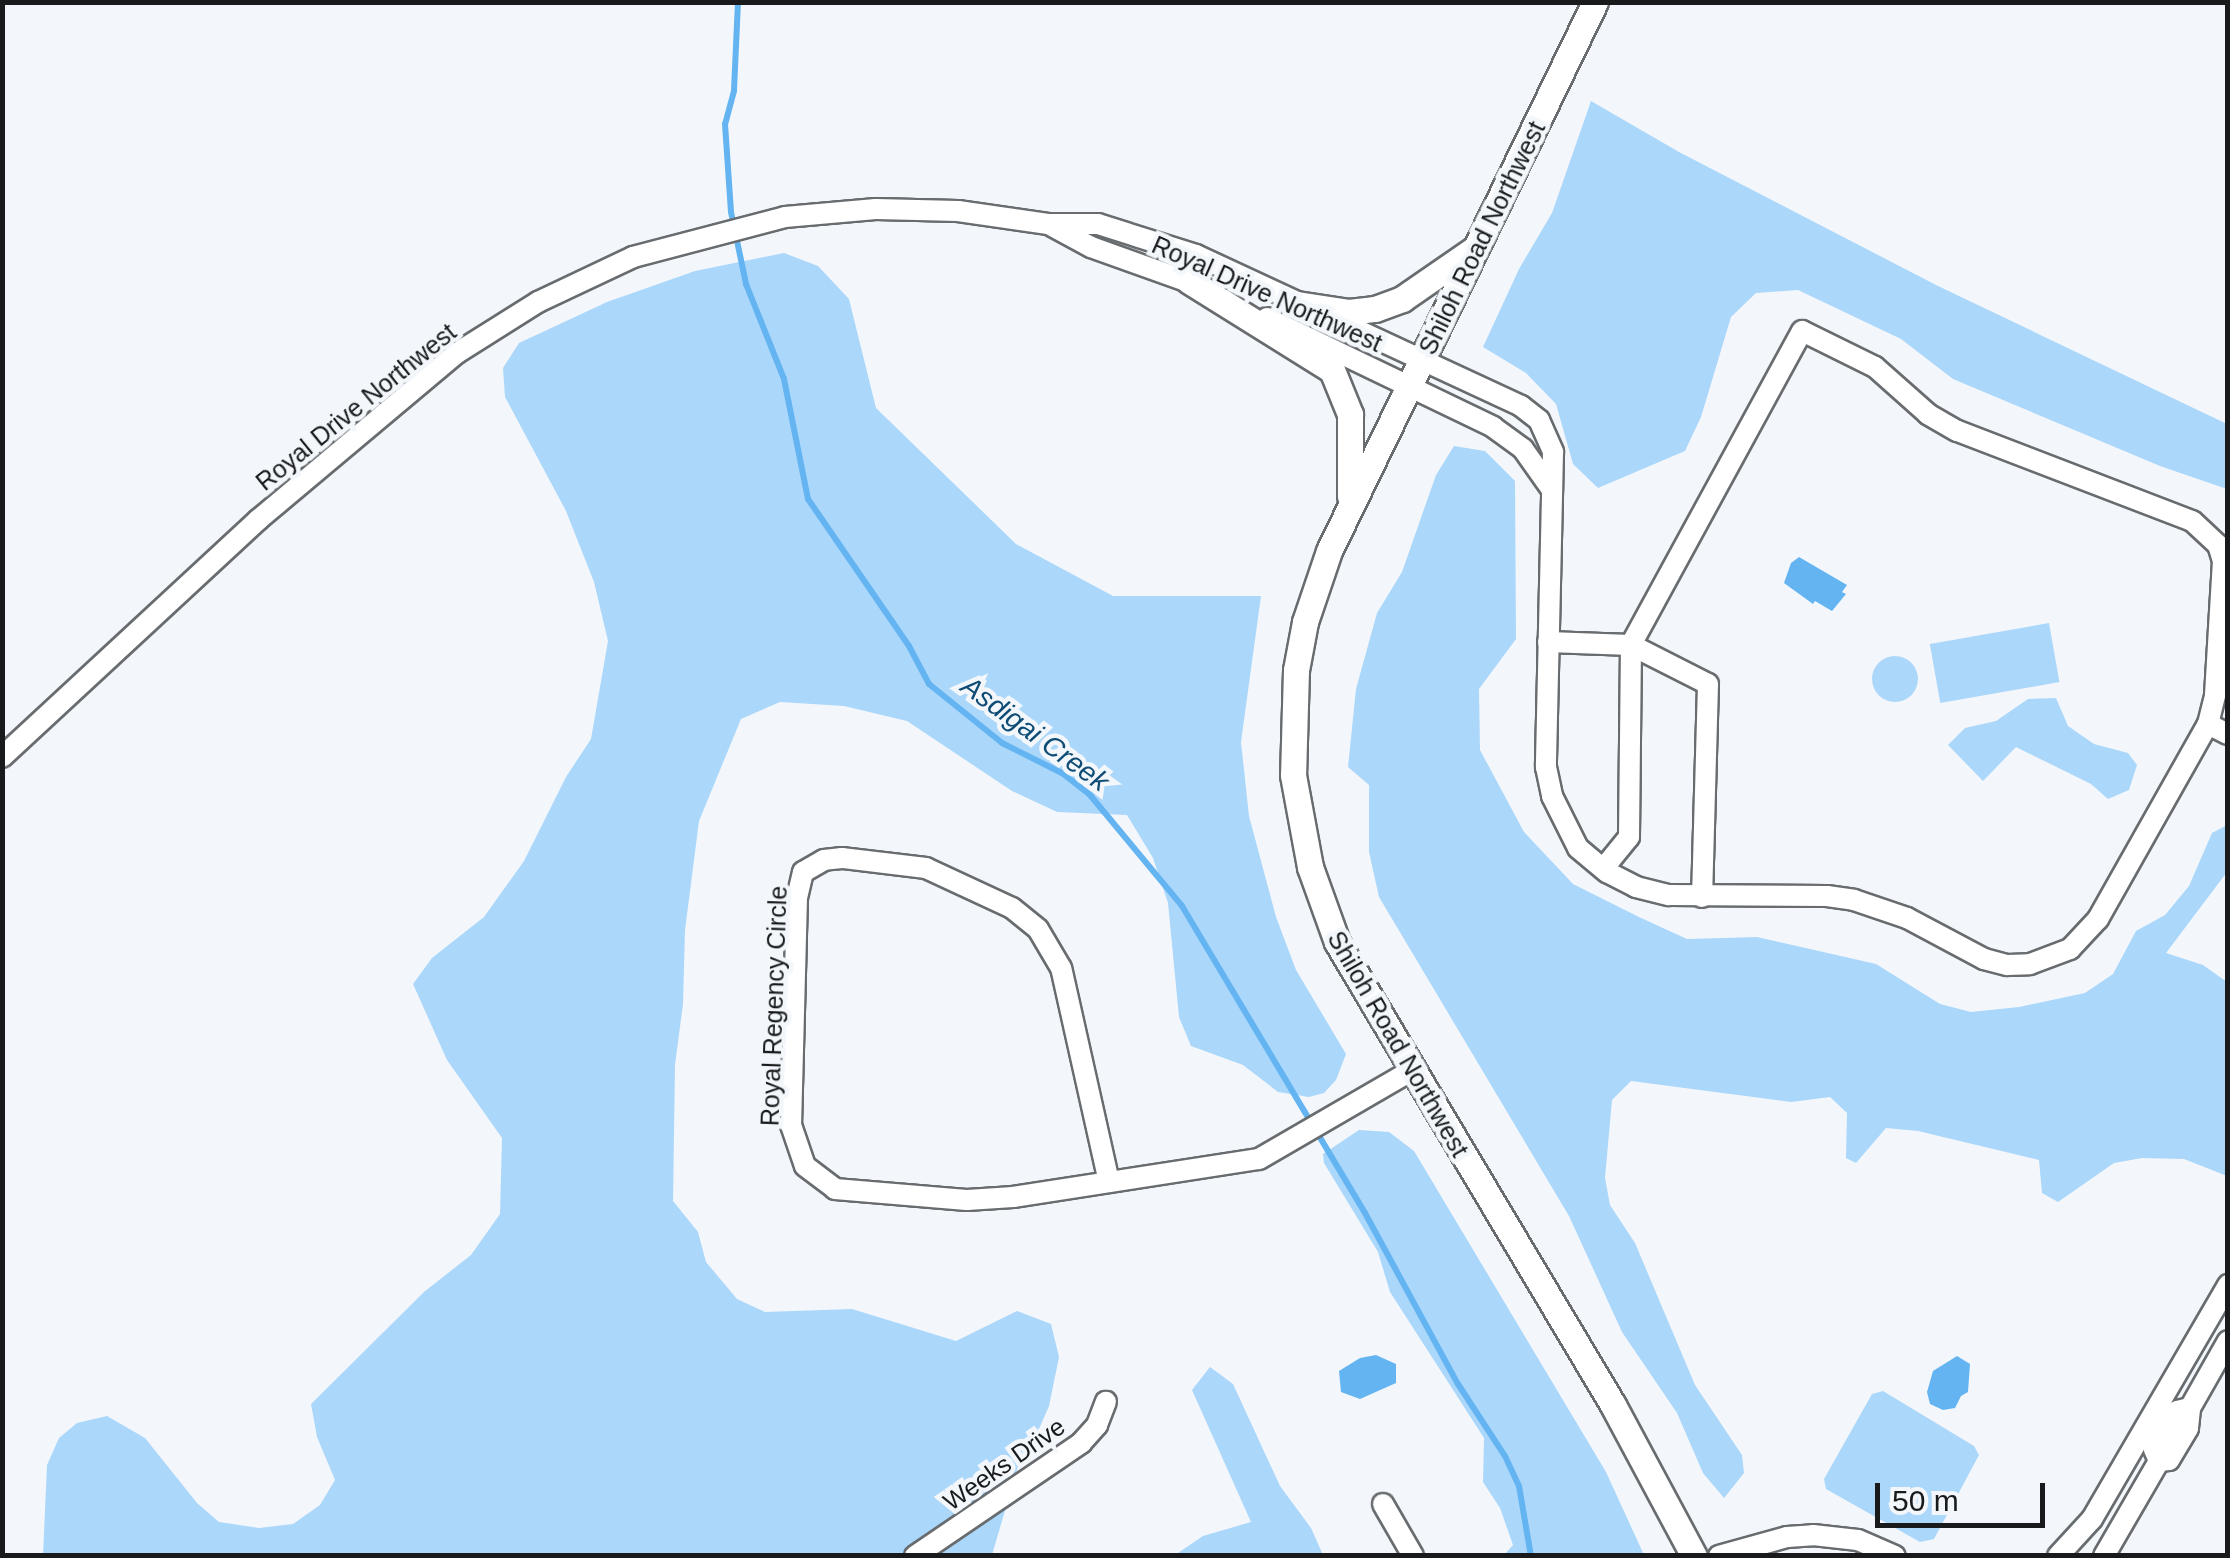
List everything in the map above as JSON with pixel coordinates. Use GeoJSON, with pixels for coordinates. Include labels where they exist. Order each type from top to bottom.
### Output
{"type":"FeatureCollection","features":[{"type":"Feature","properties":{"kind":"street","name":"Shiloh Road Northwest"},"geometry":{"type":"LineString","coordinates":[[1595,2],[1329,550],[1305,622],[1291,722],[1292,775],[1300,826],[1321,904],[1356,977],[1614,1405],[1694,1556]]}},
{"type":"Feature","properties":{"kind":"street","name":"Royal Drive Northwest"},"geometry":{"type":"LineString","coordinates":[[2,756],[258,520],[446,360],[538,302],[663,246],[785,218],[876,209],[958,210],[1048,224],[1098,224],[1196,255],[1521,406],[1538,420],[1553,452],[1546,767],[1552,796],[1578,848],[1603,869]]}},
{"type":"Feature","properties":{"kind":"street","name":"Royal Drive Northwest"},"geometry":{"type":"LineString","coordinates":[[1048,224],[1091,247],[1189,281],[1410,386],[1509,438],[1552,490]]}},
{"type":"Feature","properties":{"kind":"street"},"geometry":{"type":"LineString","coordinates":[[1297,304],[1349,312],[1375,310],[1402,299],[1477,247]]}},
{"type":"Feature","properties":{"kind":"street"},"geometry":{"type":"LineString","coordinates":[[1189,281],[1332,370],[1350,414],[1350,506]]}},
{"type":"Feature","properties":{"kind":"street"},"geometry":{"type":"LineString","coordinates":[[1802,331],[1875,367],[1928,414],[1956,431],[2192,521],[2208,531],[2223,561],[2214,695],[2208,724],[2098,920],[2070,950],[2051,959],[2008,965],[1984,959],[1907,918],[1854,900],[1827,896],[1702,897],[1636,887],[1603,869],[1629,837],[1631,645],[1802,331]]}},
{"type":"Feature","properties":{"kind":"street"},"geometry":{"type":"LineString","coordinates":[[1548,642],[1631,645],[1708,684],[1702,897]]}},
{"type":"Feature","properties":{"kind":"street"},"geometry":{"type":"LineString","coordinates":[[2208,724],[2228,734]]}},
{"type":"Feature","properties":{"kind":"street","name":"Royal Regency Circle"},"geometry":{"type":"LineString","coordinates":[[1109,1182],[1060,968],[1038,929],[1012,908],[926,868],[842,858],[824,860],[803,872],[796,897],[791,1125],[805,1166],[835,1188],[967,1200],[1109,1182],[1259,1159],[1411,1071]]}},
{"type":"Feature","properties":{"kind":"street"},"geometry":{"type":"LineString","coordinates":[[2058,1556],[2092,1519],[2228,1284]]}},
{"type":"Feature","properties":{"kind":"street"},"geometry":{"type":"LineString","coordinates":[[2104,1556],[2158,1461],[2154,1448],[2176,1411],[2190,1408],[2228,1341]]}},
{"type":"Feature","properties":{"kind":"street","name":"Weeks Drive"},"geometry":{"type":"LineString","coordinates":[[915,1556],[1080,1443],[1097,1425],[1106,1402]]}},
{"type":"Feature","properties":{"kind":"street"},"geometry":{"type":"LineString","coordinates":[[1382,1504],[1413,1556]]}},
{"type":"Feature","properties":{"kind":"street"},"geometry":{"type":"LineString","coordinates":[[1719,1556],[1786,1536],[1812,1534],[1858,1540],[1895,1556]]}},
{"type":"Feature","properties":{"kind":"shaded area"},"geometry":{"type":"Polygon","coordinates":[[[1591,101],[1679,152],[1938,286],[2227,424],[2227,489],[2160,466],[1953,379],[1901,339],[1798,290],[1756,293],[1731,317],[1701,417],[1685,451],[1598,488],[1573,464],[1556,404],[1526,373],[1483,347],[1519,269],[1552,213],[1591,101]]]}},
{"type":"Feature","properties":{"kind":"shaded area"},"geometry":{"type":"Polygon","coordinates":[[[784,253],[818,266],[849,299],[876,408],[1016,544],[1113,596],[1261,596],[1241,742],[1249,816],[1276,917],[1296,970],[1346,1054],[1336,1080],[1324,1093],[1309,1097],[1278,1092],[1243,1065],[1191,1046],[1179,1017],[1168,903],[1153,858],[1127,815],[1057,812],[1012,791],[907,721],[844,706],[780,702],[741,719],[699,821],[685,930],[683,1004],[675,1065],[673,1201],[698,1232],[706,1262],[737,1299],[765,1312],[852,1309],[956,1341],[1017,1311],[1051,1324],[1059,1357],[1049,1406],[1036,1436],[1021,1456],[992,1555],[43,1556],[47,1465],[59,1438],[77,1423],[107,1416],[145,1438],[197,1503],[219,1522],[259,1528],[293,1524],[320,1505],[335,1480],[317,1437],[311,1404],[424,1292],[471,1255],[500,1214],[502,1138],[447,1060],[413,984],[432,958],[484,917],[524,861],[566,777],[591,739],[608,641],[594,582],[566,511],[505,397],[503,368],[519,343],[607,302],[695,271],[784,253]]]}},
{"type":"Feature","properties":{"kind":"shaded area"},"geometry":{"type":"Polygon","coordinates":[[[1454,446],[1485,451],[1515,481],[1516,639],[1479,689],[1480,750],[1524,832],[1573,884],[1639,917],[1687,939],[1757,937],[1876,964],[1940,1004],[1971,1012],[2019,1007],[2085,993],[2113,974],[2136,931],[2165,915],[2189,886],[2212,833],[2227,825],[2227,872],[2166,953],[2203,965],[2227,982],[2227,1176],[2184,1159],[2142,1158],[2114,1163],[2058,1202],[2042,1193],[2039,1160],[1918,1131],[1886,1128],[1856,1163],[1846,1158],[1847,1113],[1830,1097],[1791,1102],[1631,1081],[1612,1100],[1605,1178],[1610,1205],[1635,1243],[1695,1385],[1742,1455],[1744,1473],[1724,1498],[1703,1473],[1677,1413],[1622,1332],[1569,1216],[1379,897],[1369,852],[1369,785],[1348,767],[1356,689],[1377,613],[1402,572],[1436,475],[1454,446]]]}},
{"type":"Feature","properties":{"kind":"shaded area"},"geometry":{"type":"Polygon","coordinates":[[[2049,623],[2059,682],[1940,703],[1930,644],[2049,623]]]}},
{"type":"Feature","properties":{"kind":"shaded area"},"geometry":{"type":"Polygon","coordinates":[[[1895,656],[1911,663],[1918,679],[1911,695],[1895,702],[1879,695],[1872,679],[1879,663],[1895,656]]]}},
{"type":"Feature","properties":{"kind":"shaded area"},"geometry":{"type":"Polygon","coordinates":[[[2056,698],[2068,726],[2094,744],[2128,753],[2137,765],[2129,790],[2108,799],[2091,784],[2016,747],[1983,781],[1948,745],[1965,728],[1996,721],[2028,699],[2056,698]]]}},
{"type":"Feature","properties":{"kind":"shaded area"},"geometry":{"type":"Polygon","coordinates":[[[1359,1130],[1389,1132],[1414,1151],[1606,1472],[1644,1555],[1504,1555],[1513,1545],[1500,1508],[1483,1482],[1484,1438],[1390,1292],[1378,1252],[1324,1163],[1323,1154],[1359,1130]]]}},
{"type":"Feature","properties":{"kind":"shaded area"},"geometry":{"type":"Polygon","coordinates":[[[1210,1367],[1233,1384],[1280,1486],[1311,1528],[1323,1555],[1175,1555],[1203,1536],[1251,1522],[1192,1390],[1210,1367]]]}},
{"type":"Feature","properties":{"kind":"shaded area"},"geometry":{"type":"Polygon","coordinates":[[[1883,1391],[1974,1446],[1979,1455],[1934,1539],[1920,1542],[1826,1489],[1824,1479],[1872,1394],[1883,1391]]]}},
{"type":"Feature","properties":{"kind":"water"},"geometry":{"type":"Polygon","coordinates":[[[1799,557],[1847,585],[1842,592],[1846,594],[1832,611],[1815,601],[1813,604],[1784,583],[1791,563],[1799,557]]]}},
{"type":"Feature","properties":{"kind":"water"},"geometry":{"type":"Polygon","coordinates":[[[1376,1355],[1396,1364],[1396,1383],[1360,1399],[1341,1392],[1339,1371],[1360,1358],[1376,1355]]]}},
{"type":"Feature","properties":{"kind":"water"},"geometry":{"type":"Polygon","coordinates":[[[1957,1356],[1970,1364],[1968,1392],[1955,1408],[1943,1410],[1930,1404],[1927,1392],[1933,1371],[1957,1356]]]}},
{"type":"Feature","properties":{"kind":"waterway","name":"Asdigai Creek"},"geometry":{"type":"LineString","coordinates":[[738,2],[734,91],[725,124],[731,212],[746,284],[784,379],[808,499],[909,646],[929,684],[1002,743],[1062,773],[1090,795],[1182,906],[1365,1213],[1458,1384],[1505,1456],[1519,1486],[1531,1556]]}}]}
